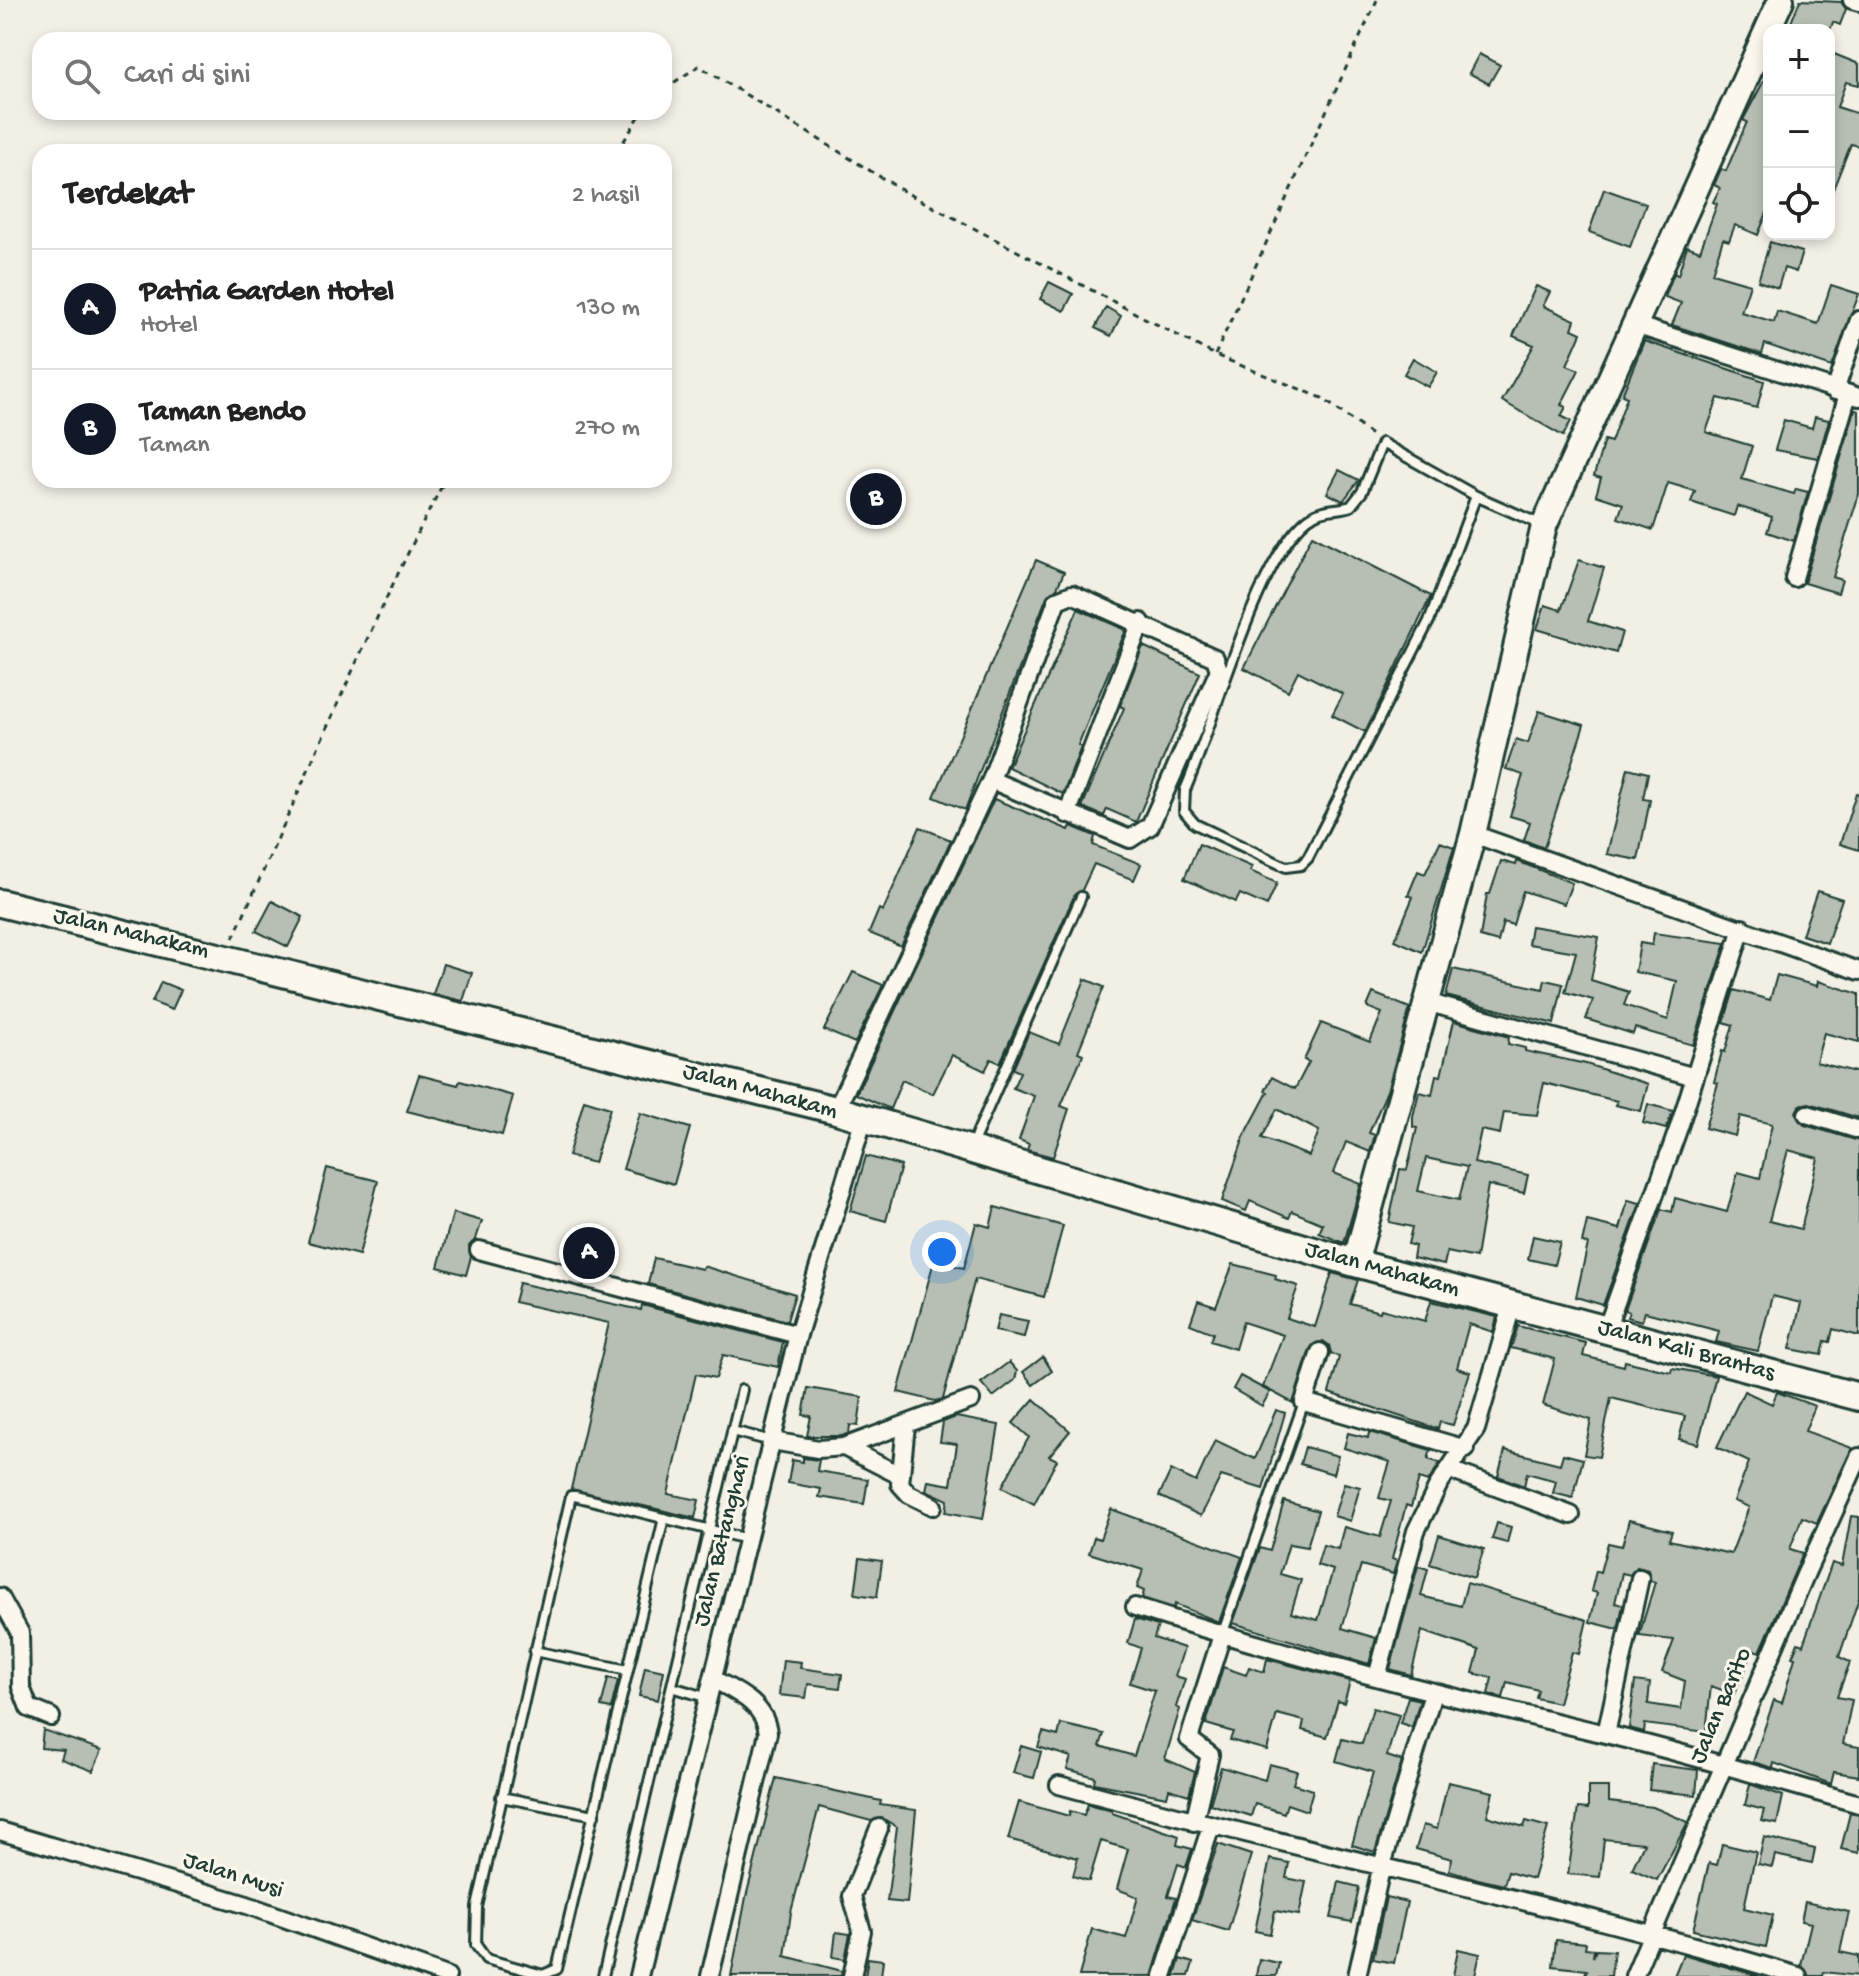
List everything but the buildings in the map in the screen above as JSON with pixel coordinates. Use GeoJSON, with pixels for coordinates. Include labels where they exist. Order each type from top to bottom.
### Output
{"type":"FeatureCollection","features":[{"type":"Feature","properties":{"kind":"main road","name":"Jalan Mahakam"},"geometry":{"type":"LineString","coordinates":[[0,903],[225,956],[836,1110],[863,1121],[1512,1306]]}},
{"type":"Feature","properties":{"kind":"main road","name":"Jalan Kali Brantas"},"geometry":{"type":"LineString","coordinates":[[1512,1306],[1859,1397]]}},
{"type":"Feature","properties":{"kind":"street"},"geometry":{"type":"LineString","coordinates":[[1355,1263],[1473,834],[1544,526],[1781,0]]}},
{"type":"Feature","properties":{"kind":"street"},"geometry":{"type":"LineString","coordinates":[[1852,0],[1859,2]]}},
{"type":"Feature","properties":{"kind":"street"},"geometry":{"type":"LineString","coordinates":[[1794,578],[1847,394],[1859,320]]}},
{"type":"Feature","properties":{"kind":"street"},"geometry":{"type":"LineString","coordinates":[[1635,325],[1847,394]]}},
{"type":"Feature","properties":{"kind":"street"},"geometry":{"type":"LineString","coordinates":[[836,1110],[991,780],[1057,600],[1072,594],[1141,622],[1215,658],[1219,670],[1150,826],[1130,839],[991,780]]}},
{"type":"Feature","properties":{"kind":"street"},"geometry":{"type":"LineString","coordinates":[[1067,814],[1141,622]]}},
{"type":"Feature","properties":{"kind":"street"},"geometry":{"type":"LineString","coordinates":[[1473,834],[1859,971]]}},
{"type":"Feature","properties":{"kind":"street"},"geometry":{"type":"LineString","coordinates":[[1606,1330],[1695,1077],[1742,928]]}},
{"type":"Feature","properties":{"kind":"street"},"geometry":{"type":"LineString","coordinates":[[1426,1002],[1695,1077]]}},
{"type":"Feature","properties":{"kind":"street"},"geometry":{"type":"LineString","coordinates":[[1807,1114],[1859,1130]]}},
{"type":"Feature","properties":{"kind":"street","name":"Jalan Batanghari"},"geometry":{"type":"LineString","coordinates":[[639,1976],[798,1335],[863,1121]]}},
{"type":"Feature","properties":{"kind":"street"},"geometry":{"type":"LineString","coordinates":[[479,1250],[798,1335]]}},
{"type":"Feature","properties":{"kind":"street"},"geometry":{"type":"LineString","coordinates":[[1377,1677],[1416,1531],[1450,1470],[1466,1449],[1484,1407],[1512,1306]]}},
{"type":"Feature","properties":{"kind":"street"},"geometry":{"type":"LineString","coordinates":[[1320,1352],[1304,1402],[1466,1449]]}},
{"type":"Feature","properties":{"kind":"street"},"geometry":{"type":"LineString","coordinates":[[772,1441],[818,1449],[844,1447],[971,1400]]}},
{"type":"Feature","properties":{"kind":"street"},"geometry":{"type":"LineString","coordinates":[[906,1425],[900,1484],[909,1494],[933,1506]]}},
{"type":"Feature","properties":{"kind":"street"},"geometry":{"type":"LineString","coordinates":[[844,1447],[899,1475]]}},
{"type":"Feature","properties":{"kind":"street","name":"Jalan Barito"},"geometry":{"type":"LineString","coordinates":[[1634,1976],[1859,1457]]}},
{"type":"Feature","properties":{"kind":"street"},"geometry":{"type":"LineString","coordinates":[[1450,1470],[1571,1515]]}},
{"type":"Feature","properties":{"kind":"street"},"geometry":{"type":"LineString","coordinates":[[1606,1734],[1640,1578]]}},
{"type":"Feature","properties":{"kind":"street"},"geometry":{"type":"LineString","coordinates":[[0,1597],[20,1633],[24,1697],[29,1708],[51,1717]]}},
{"type":"Feature","properties":{"kind":"street"},"geometry":{"type":"LineString","coordinates":[[1135,1607],[1222,1635],[1433,1693],[1606,1734],[1859,1804]]}},
{"type":"Feature","properties":{"kind":"street"},"geometry":{"type":"LineString","coordinates":[[1163,1976],[1203,1824],[1210,1755],[1189,1739],[1222,1635]]}},
{"type":"Feature","properties":{"kind":"street"},"geometry":{"type":"LineString","coordinates":[[710,1976],[768,1733],[761,1712],[744,1696],[713,1679]]}},
{"type":"Feature","properties":{"kind":"street"},"geometry":{"type":"LineString","coordinates":[[1357,1976],[1381,1869],[1433,1693]]}},
{"type":"Feature","properties":{"kind":"street"},"geometry":{"type":"LineString","coordinates":[[1059,1785],[1381,1869],[1654,1933],[1798,1976]]}},
{"type":"Feature","properties":{"kind":"street"},"geometry":{"type":"LineString","coordinates":[[852,1976],[862,1931],[852,1896],[879,1828]]}},
{"type":"Feature","properties":{"kind":"street","name":"Jalan Musi"},"geometry":{"type":"LineString","coordinates":[[0,1831],[247,1905],[447,1976]]}},
{"type":"Feature","properties":{"kind":"lane"},"geometry":{"type":"LineString","coordinates":[[1476,496],[1429,621],[1308,858],[1301,865],[1286,867],[1195,824],[1184,811],[1185,790],[1270,570],[1307,520],[1317,513],[1351,506],[1362,492],[1382,443],[1476,496],[1544,526]]}},
{"type":"Feature","properties":{"kind":"lane"},"geometry":{"type":"LineString","coordinates":[[969,1151],[1081,897]]}},
{"type":"Feature","properties":{"kind":"lane"},"geometry":{"type":"LineString","coordinates":[[603,1976],[742,1390]]}},
{"type":"Feature","properties":{"kind":"lane"},"geometry":{"type":"LineString","coordinates":[[1222,1635],[1304,1402]]}},
{"type":"Feature","properties":{"kind":"lane"},"geometry":{"type":"LineString","coordinates":[[732,1431],[772,1441]]}},
{"type":"Feature","properties":{"kind":"lane"},"geometry":{"type":"LineString","coordinates":[[664,1518],[560,1960],[553,1974],[543,1975],[486,1959],[476,1945],[477,1907],[571,1496],[664,1518],[748,1539]]}},
{"type":"Feature","properties":{"kind":"lane"},"geometry":{"type":"LineString","coordinates":[[534,1651],[628,1670]]}},
{"type":"Feature","properties":{"kind":"lane"},"geometry":{"type":"LineString","coordinates":[[672,1687],[708,1698]]}},
{"type":"Feature","properties":{"kind":"lane"},"geometry":{"type":"LineString","coordinates":[[501,1797],[594,1815]]}},
{"type":"Feature","properties":{"kind":"path"},"geometry":{"type":"LineString","coordinates":[[1215,355],[1377,0]]}},
{"type":"Feature","properties":{"kind":"path"},"geometry":{"type":"LineString","coordinates":[[672,84],[699,66],[905,192],[1215,355],[1322,398],[1382,443]]}},
{"type":"Feature","properties":{"kind":"path"},"geometry":{"type":"LineString","coordinates":[[622,144],[637,120]]}},
{"type":"Feature","properties":{"kind":"path"},"geometry":{"type":"LineString","coordinates":[[225,956],[343,688],[370,640],[441,488]]}},
{"type":"Feature","properties":{"kind":"place","name":"Taman Bendo"},"geometry":{"type":"Point","coordinates":[876,499]}},
{"type":"Feature","properties":{"kind":"place","name":"Patria Garden Hotel"},"geometry":{"type":"Point","coordinates":[589,1253]}}]}
